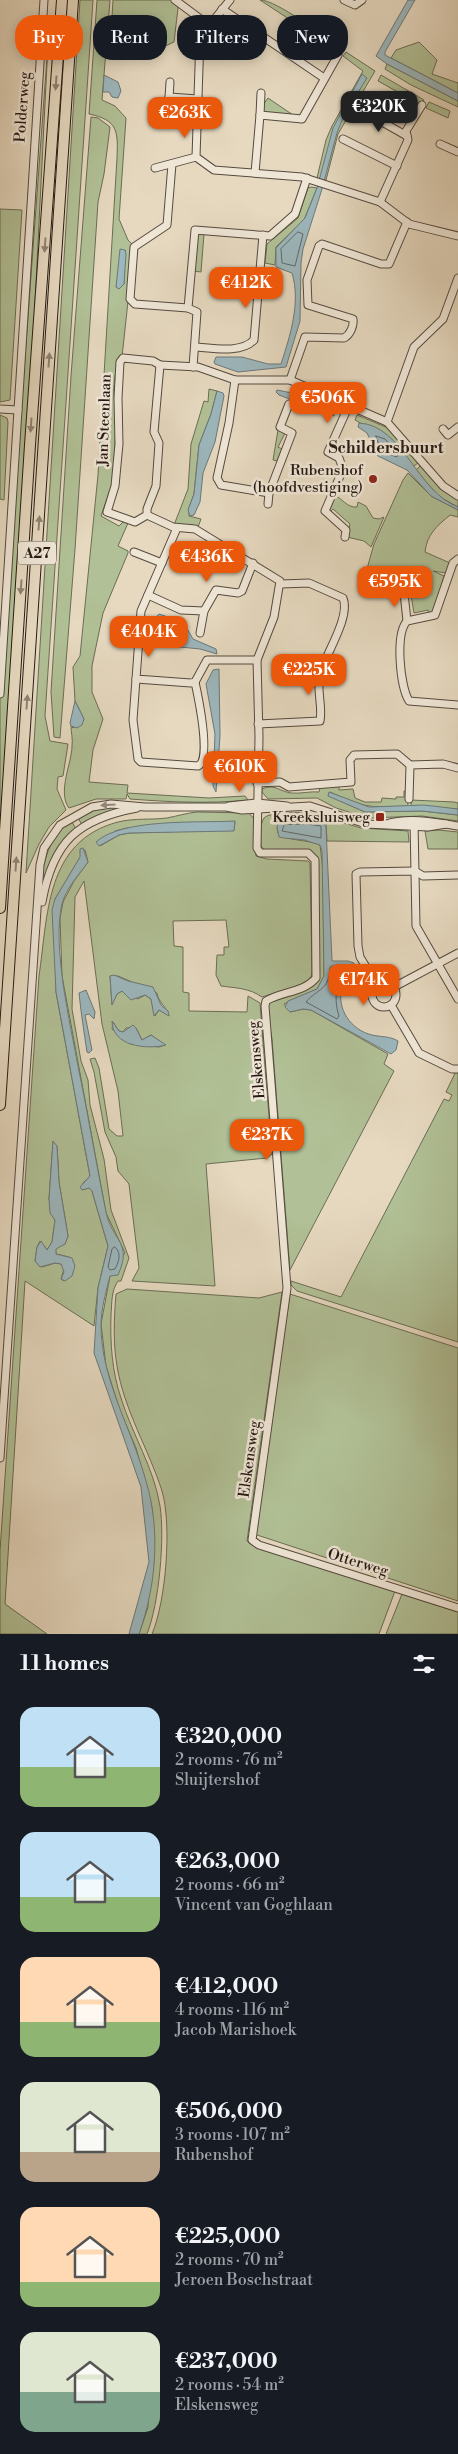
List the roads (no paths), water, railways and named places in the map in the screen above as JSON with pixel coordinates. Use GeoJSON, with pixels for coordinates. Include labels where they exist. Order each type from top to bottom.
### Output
{"type":"FeatureCollection","features":[{"type":"Feature","properties":{"kind":"highway","name":"A27"},"geometry":{"type":"LineString","coordinates":[[0,908],[30,445],[62,0]]}},
{"type":"Feature","properties":{"kind":"highway","name":"A27"},"geometry":{"type":"LineString","coordinates":[[0,1105],[73,0]]}},
{"type":"Feature","properties":{"kind":"street","name":"Polderweg"},"geometry":{"type":"LineString","coordinates":[[0,694],[44,0]]}},
{"type":"Feature","properties":{"kind":"street"},"geometry":{"type":"LineString","coordinates":[[175,0],[195,15]]}},
{"type":"Feature","properties":{"kind":"street"},"geometry":{"type":"LineString","coordinates":[[218,15],[230,0]]}},
{"type":"Feature","properties":{"kind":"street"},"geometry":{"type":"LineString","coordinates":[[344,0],[355,5],[362,0]]}},
{"type":"Feature","properties":{"kind":"street"},"geometry":{"type":"LineString","coordinates":[[222,10],[324,78]]}},
{"type":"Feature","properties":{"kind":"street"},"geometry":{"type":"LineString","coordinates":[[196,157],[199,60]]}},
{"type":"Feature","properties":{"kind":"street"},"geometry":{"type":"LineString","coordinates":[[260,115],[302,119],[335,60]]}},
{"type":"Feature","properties":{"kind":"street"},"geometry":{"type":"LineString","coordinates":[[168,113],[170,82]]}},
{"type":"Feature","properties":{"kind":"street"},"geometry":{"type":"LineString","coordinates":[[255,173],[261,93]]}},
{"type":"Feature","properties":{"kind":"street"},"geometry":{"type":"LineString","coordinates":[[169,97],[198,99]]}},
{"type":"Feature","properties":{"kind":"street"},"geometry":{"type":"LineString","coordinates":[[380,202],[408,140],[406,131],[422,105]]}},
{"type":"Feature","properties":{"kind":"street"},"geometry":{"type":"LineString","coordinates":[[361,110],[407,136]]}},
{"type":"Feature","properties":{"kind":"street"},"geometry":{"type":"LineString","coordinates":[[343,139],[397,166]]}},
{"type":"Feature","properties":{"kind":"street"},"geometry":{"type":"LineString","coordinates":[[440,144],[458,152]]}},
{"type":"Feature","properties":{"kind":"street"},"geometry":{"type":"LineString","coordinates":[[155,168],[196,157]]}},
{"type":"Feature","properties":{"kind":"street"},"geometry":{"type":"LineString","coordinates":[[196,157],[214,170],[307,178],[380,202],[407,222],[458,236]]}},
{"type":"Feature","properties":{"kind":"street"},"geometry":{"type":"LineString","coordinates":[[172,164],[167,225],[134,247],[130,299],[135,304],[188,308],[197,312],[193,367]]}},
{"type":"Feature","properties":{"kind":"street"},"geometry":{"type":"LineString","coordinates":[[188,308],[195,230],[270,236],[295,214],[307,178]]}},
{"type":"Feature","properties":{"kind":"street"},"geometry":{"type":"LineString","coordinates":[[290,380],[305,337],[344,338],[349,335],[353,322],[353,319],[308,305],[307,280],[319,246],[322,244],[381,264],[389,264],[407,222]]}},
{"type":"Feature","properties":{"kind":"street"},"geometry":{"type":"LineString","coordinates":[[195,347],[226,349],[249,346],[254,340],[263,235]]}},
{"type":"Feature","properties":{"kind":"street"},"geometry":{"type":"LineString","coordinates":[[387,422],[414,347],[443,319],[458,278]]}},
{"type":"Feature","properties":{"kind":"street","name":"Jan Steenlaan"},"geometry":{"type":"LineString","coordinates":[[147,515],[135,522],[106,512],[106,509],[115,486],[119,444],[118,398],[121,360],[153,361],[160,365]]}},
{"type":"Feature","properties":{"kind":"street"},"geometry":{"type":"LineString","coordinates":[[257,806],[257,660],[274,617],[281,584],[278,578],[195,529],[177,528],[147,515],[156,486],[159,443],[154,432],[160,365],[193,367],[235,380],[290,380],[387,422],[443,486],[458,496]]}},
{"type":"Feature","properties":{"kind":"street"},"geometry":{"type":"LineString","coordinates":[[235,380],[229,423],[220,457],[218,483],[269,493]]}},
{"type":"Feature","properties":{"kind":"street"},"geometry":{"type":"LineString","coordinates":[[268,504],[269,493],[292,434],[280,427],[289,404]]}},
{"type":"Feature","properties":{"kind":"street"},"geometry":{"type":"LineString","coordinates":[[345,537],[346,530],[325,511],[343,469],[339,458],[328,452],[349,406]]}},
{"type":"Feature","properties":{"kind":"street"},"geometry":{"type":"LineString","coordinates":[[0,409],[18,410]]}},
{"type":"Feature","properties":{"kind":"street"},"geometry":{"type":"LineString","coordinates":[[443,429],[448,435],[458,427]]}},
{"type":"Feature","properties":{"kind":"street"},"geometry":{"type":"LineString","coordinates":[[177,528],[142,611],[133,720],[138,759],[141,762],[198,766],[203,762],[204,735],[195,682],[207,660],[257,660]]}},
{"type":"Feature","properties":{"kind":"street"},"geometry":{"type":"LineString","coordinates":[[134,552],[162,563]]}},
{"type":"Feature","properties":{"kind":"street"},"geometry":{"type":"LineString","coordinates":[[407,621],[435,615],[453,564],[458,559]]}},
{"type":"Feature","properties":{"kind":"street"},"geometry":{"type":"LineString","coordinates":[[200,633],[204,612],[216,590],[238,593],[242,591],[253,563]]}},
{"type":"Feature","properties":{"kind":"street"},"geometry":{"type":"LineString","coordinates":[[258,724],[320,721],[320,675],[339,631],[345,603],[343,598],[309,583],[281,584]]}},
{"type":"Feature","properties":{"kind":"street"},"geometry":{"type":"LineString","coordinates":[[390,588],[402,590],[404,593],[407,621],[401,638],[401,678],[409,702],[458,705]]}},
{"type":"Feature","properties":{"kind":"street"},"geometry":{"type":"LineString","coordinates":[[148,595],[181,610],[204,612]]}},
{"type":"Feature","properties":{"kind":"street"},"geometry":{"type":"LineString","coordinates":[[136,679],[195,682]]}},
{"type":"Feature","properties":{"kind":"street"},"geometry":{"type":"LineString","coordinates":[[257,783],[280,782],[289,787],[351,782],[350,760],[354,755],[397,754],[410,765],[443,764],[458,768]]}},
{"type":"Feature","properties":{"kind":"street"},"geometry":{"type":"LineString","coordinates":[[409,799],[410,765]]}},
{"type":"Feature","properties":{"kind":"street"},"geometry":{"type":"LineString","coordinates":[[0,1458],[40,872],[44,848],[60,825],[72,816],[100,805],[145,807],[310,806],[359,823],[446,824],[458,826]]}},
{"type":"Feature","properties":{"kind":"street","name":"Elskensweg"},"geometry":{"type":"LineString","coordinates":[[252,1540],[287,1288],[266,1001],[272,997],[310,986],[316,978],[315,860],[308,853],[260,852],[257,848],[257,806]]}},
{"type":"Feature","properties":{"kind":"street"},"geometry":{"type":"LineString","coordinates":[[38,920],[46,881],[51,867],[66,843],[80,829],[97,818],[114,812],[145,807]]}},
{"type":"Feature","properties":{"kind":"street"},"geometry":{"type":"LineString","coordinates":[[414,824],[416,926],[458,999]]}},
{"type":"Feature","properties":{"kind":"street"},"geometry":{"type":"LineString","coordinates":[[378,984],[360,957],[356,874],[360,872],[415,871],[423,876],[458,875]]}},
{"type":"Feature","properties":{"kind":"street"},"geometry":{"type":"LineString","coordinates":[[394,987],[458,953]]}},
{"type":"Feature","properties":{"kind":"street"},"geometry":{"type":"LineString","coordinates":[[388,983],[394,987],[396,998],[391,1005],[380,1007],[374,1002],[373,991],[378,984],[388,983]]}},
{"type":"Feature","properties":{"kind":"street"},"geometry":{"type":"LineString","coordinates":[[391,1005],[419,1053],[452,1069],[458,1069]]}},
{"type":"Feature","properties":{"kind":"street","name":"Otterweg"},"geometry":{"type":"LineString","coordinates":[[252,1540],[259,1546],[458,1608]]}},
{"type":"Feature","properties":{"kind":"water"},"geometry":{"type":"Polygon","coordinates":[[[408,0],[415,0],[385,55],[458,93],[458,101],[387,64],[376,56],[408,0]]]}},
{"type":"Feature","properties":{"kind":"water"},"geometry":{"type":"Polygon","coordinates":[[[362,74],[367,78],[344,115],[337,133],[303,249],[300,321],[286,367],[238,372],[215,364],[216,357],[242,357],[268,364],[281,364],[293,319],[295,296],[292,273],[276,267],[276,248],[305,218],[317,188],[333,128],[362,74]]]}},
{"type":"Feature","properties":{"kind":"water"},"geometry":{"type":"Polygon","coordinates":[[[104,75],[118,82],[121,91],[118,98],[112,97],[109,92],[103,92],[104,75]]]}},
{"type":"Feature","properties":{"kind":"water"},"geometry":{"type":"Polygon","coordinates":[[[120,249],[125,250],[126,254],[124,284],[119,289],[116,287],[120,249]]]}},
{"type":"Feature","properties":{"kind":"water"},"geometry":{"type":"Polygon","coordinates":[[[277,390],[297,394],[333,409],[334,416],[279,395],[276,392],[277,390]]]}},
{"type":"Feature","properties":{"kind":"water"},"geometry":{"type":"Polygon","coordinates":[[[217,391],[223,393],[224,396],[215,442],[203,473],[200,502],[194,515],[190,516],[188,510],[194,494],[199,445],[211,414],[217,391]]]}},
{"type":"Feature","properties":{"kind":"water"},"geometry":{"type":"Polygon","coordinates":[[[359,423],[374,427],[387,435],[399,447],[431,488],[444,499],[458,507],[458,510],[431,496],[407,470],[378,456],[367,433],[358,427],[359,423]]]}},
{"type":"Feature","properties":{"kind":"water"},"geometry":{"type":"Polygon","coordinates":[[[159,614],[183,622],[193,639],[216,649],[217,654],[200,649],[160,645],[151,637],[152,621],[159,614]]]}},
{"type":"Feature","properties":{"kind":"water"},"geometry":{"type":"Polygon","coordinates":[[[219,669],[220,736],[216,792],[213,786],[215,734],[206,684],[213,670],[219,669]]]}},
{"type":"Feature","properties":{"kind":"water"},"geometry":{"type":"Polygon","coordinates":[[[75,701],[84,719],[82,725],[77,728],[71,726],[70,723],[75,701]]]}},
{"type":"Feature","properties":{"kind":"water"},"geometry":{"type":"Polygon","coordinates":[[[329,792],[369,807],[424,805],[458,809],[458,815],[422,811],[365,812],[328,796],[329,792]]]}},
{"type":"Feature","properties":{"kind":"water"},"geometry":{"type":"Polygon","coordinates":[[[307,819],[322,821],[326,827],[332,961],[354,963],[342,987],[341,1003],[343,1011],[352,1023],[364,1032],[398,1041],[396,1050],[391,1054],[311,1010],[303,1009],[290,1012],[285,1007],[288,1001],[317,989],[324,976],[322,851],[320,845],[304,840],[279,837],[277,827],[279,821],[307,819]]]}},
{"type":"Feature","properties":{"kind":"water"},"geometry":{"type":"Polygon","coordinates":[[[235,821],[234,831],[129,833],[119,835],[99,846],[96,842],[108,834],[142,825],[235,821]]]}},
{"type":"Feature","properties":{"kind":"water"},"geometry":{"type":"Polygon","coordinates":[[[83,848],[88,862],[64,898],[59,922],[59,941],[63,985],[106,1212],[109,1222],[120,1242],[123,1255],[118,1275],[110,1276],[103,1307],[101,1325],[102,1345],[118,1404],[146,1481],[154,1519],[153,1578],[139,1634],[129,1634],[149,1562],[141,1487],[94,1353],[98,1288],[108,1246],[92,1191],[89,1188],[82,1190],[80,1187],[90,1176],[56,992],[52,910],[55,899],[80,857],[80,849],[83,848]]]}},
{"type":"Feature","properties":{"kind":"water"},"geometry":{"type":"Polygon","coordinates":[[[114,975],[128,981],[153,987],[161,1005],[168,1011],[169,1016],[159,1010],[154,1016],[151,999],[145,995],[131,1000],[122,991],[117,994],[112,1005],[110,976],[114,975]]]}},
{"type":"Feature","properties":{"kind":"water"},"geometry":{"type":"Polygon","coordinates":[[[86,990],[95,1012],[94,1019],[89,1014],[85,1015],[92,1050],[89,1053],[87,1052],[79,993],[86,990]]]}},
{"type":"Feature","properties":{"kind":"water"},"geometry":{"type":"Polygon","coordinates":[[[112,1021],[119,1031],[123,1032],[133,1025],[142,1040],[151,1035],[166,1045],[149,1047],[124,1041],[118,1036],[112,1021]]]}},
{"type":"Feature","properties":{"kind":"water"},"geometry":{"type":"Polygon","coordinates":[[[53,1141],[57,1146],[59,1182],[68,1236],[65,1244],[56,1249],[56,1254],[72,1258],[75,1266],[72,1276],[65,1281],[61,1279],[64,1272],[61,1264],[55,1263],[40,1267],[35,1261],[37,1247],[41,1241],[47,1250],[52,1242],[55,1220],[50,1213],[49,1199],[53,1141]]]}},
{"type":"Feature","properties":{"kind":"place","name":"Rubenshof (hoofdvestiging)"},"geometry":{"type":"Point","coordinates":[373,479]}},
{"type":"Feature","properties":{"kind":"place","name":"Kreeksluisweg"},"geometry":{"type":"Point","coordinates":[380,817]}},
{"type":"Feature","properties":{"kind":"district","name":"Schildersbuurt"},"geometry":{"type":"Point","coordinates":[386,447]}}]}
